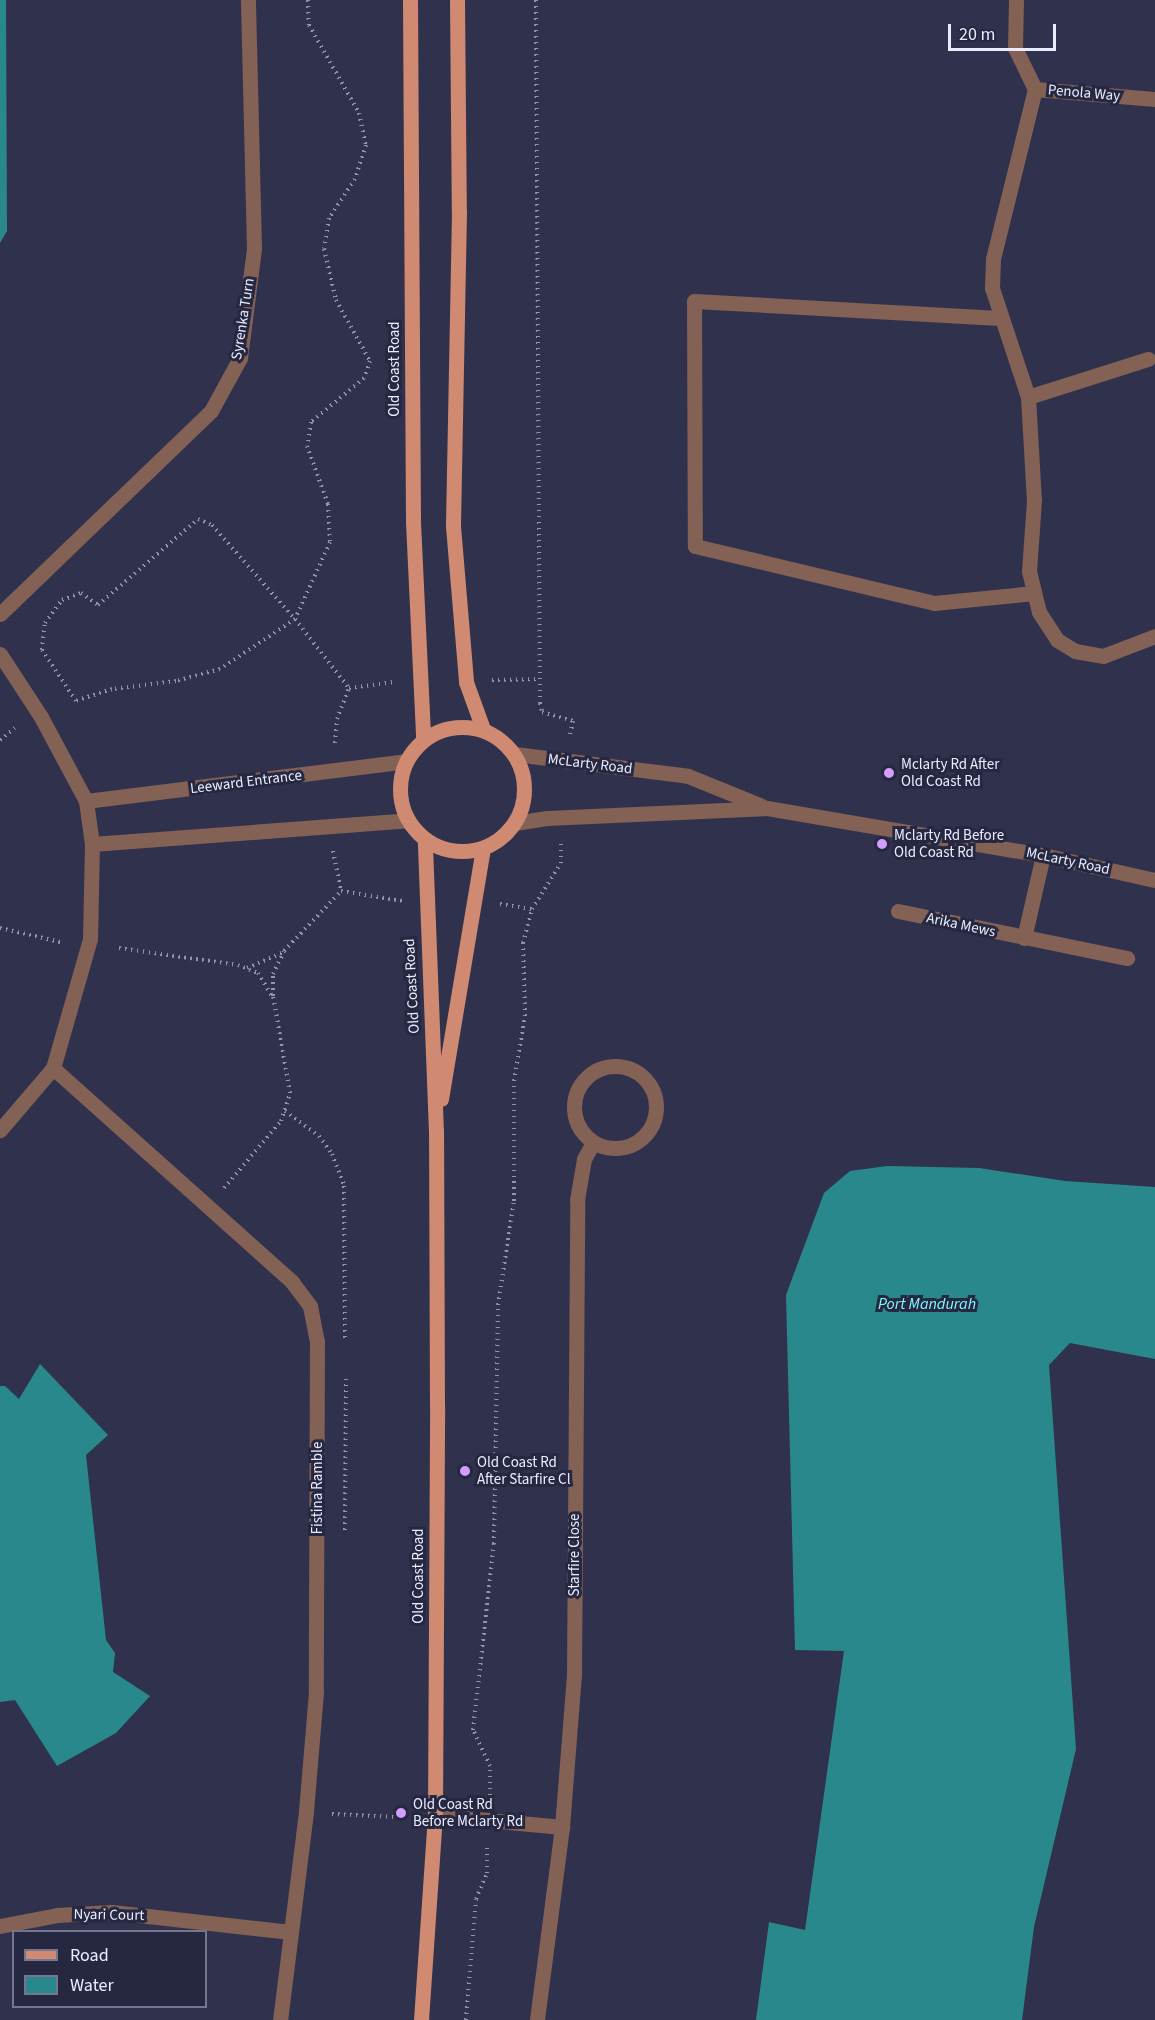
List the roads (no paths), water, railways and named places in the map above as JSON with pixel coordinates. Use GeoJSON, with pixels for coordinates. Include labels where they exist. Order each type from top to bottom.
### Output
{"type":"FeatureCollection","features":[{"type":"Feature","properties":{"kind":"main road","name":"Old Coast Road"},"geometry":{"type":"LineString","coordinates":[[410,0],[413,522],[423,737]]}},
{"type":"Feature","properties":{"kind":"main road"},"geometry":{"type":"LineString","coordinates":[[457,0],[459,212],[453,526],[466,682],[483,729]]}},
{"type":"Feature","properties":{"kind":"main road"},"geometry":{"type":"LineString","coordinates":[[456,726],[483,729],[515,754],[525,787],[515,824],[483,848],[458,851],[425,839],[408,820],[399,787],[406,761],[423,737],[456,726]]}},
{"type":"Feature","properties":{"kind":"main road","name":"Old Coast Road"},"geometry":{"type":"LineString","coordinates":[[421,2020],[435,1815],[436,1132],[425,839]]}},
{"type":"Feature","properties":{"kind":"main road","name":"Old Coast Road"},"geometry":{"type":"LineString","coordinates":[[436,1132],[483,848]]}},
{"type":"Feature","properties":{"kind":"street","name":"Syrenka Turn"},"geometry":{"type":"LineString","coordinates":[[0,614],[211,411],[240,358],[254,248],[248,0]]}},
{"type":"Feature","properties":{"kind":"street","name":"Penola Way"},"geometry":{"type":"LineString","coordinates":[[1016,0],[1015,48],[1035,89],[1155,99]]}},
{"type":"Feature","properties":{"kind":"street"},"geometry":{"type":"LineString","coordinates":[[1035,89],[993,259],[992,288],[999,318],[1028,397],[1034,500],[1029,570],[1034,592],[1049,629],[1075,651],[1103,656],[1155,636]]}},
{"type":"Feature","properties":{"kind":"street"},"geometry":{"type":"LineString","coordinates":[[999,318],[694,301],[695,546],[933,603],[1034,592]]}},
{"type":"Feature","properties":{"kind":"street"},"geometry":{"type":"LineString","coordinates":[[1028,397],[1148,358]]}},
{"type":"Feature","properties":{"kind":"street"},"geometry":{"type":"LineString","coordinates":[[0,654],[41,717],[86,801],[92,844],[90,939],[53,1068],[0,1130]]}},
{"type":"Feature","properties":{"kind":"street","name":"McLarty Road"},"geometry":{"type":"LineString","coordinates":[[515,754],[688,776],[767,808],[1043,855],[1155,880]]}},
{"type":"Feature","properties":{"kind":"street","name":"Leeward Entrance"},"geometry":{"type":"LineString","coordinates":[[86,801],[406,761]]}},
{"type":"Feature","properties":{"kind":"street","name":"McLarty Road"},"geometry":{"type":"LineString","coordinates":[[515,824],[564,818],[767,808]]}},
{"type":"Feature","properties":{"kind":"street"},"geometry":{"type":"LineString","coordinates":[[92,844],[408,820]]}},
{"type":"Feature","properties":{"kind":"street"},"geometry":{"type":"LineString","coordinates":[[1024,938],[1043,855]]}},
{"type":"Feature","properties":{"kind":"street","name":"Arika Mews"},"geometry":{"type":"LineString","coordinates":[[898,911],[1127,958]]}},
{"type":"Feature","properties":{"kind":"street","name":"Fistina Ramble"},"geometry":{"type":"LineString","coordinates":[[53,1068],[292,1282],[310,1306],[317,1341],[316,1692],[280,2020]]}},
{"type":"Feature","properties":{"kind":"street"},"geometry":{"type":"LineString","coordinates":[[604,1068],[631,1069],[651,1086],[656,1099],[652,1126],[633,1145],[620,1149],[593,1143],[576,1122],[576,1095],[582,1083],[604,1068]]}},
{"type":"Feature","properties":{"kind":"street","name":"Starfire Close"},"geometry":{"type":"LineString","coordinates":[[537,2020],[562,1827],[574,1674],[577,1200],[584,1159],[593,1143]]}},
{"type":"Feature","properties":{"kind":"street"},"geometry":{"type":"LineString","coordinates":[[435,1815],[562,1827]]}},
{"type":"Feature","properties":{"kind":"street","name":"Nyari Court"},"geometry":{"type":"LineString","coordinates":[[0,1926],[57,1914],[112,1912],[291,1932]]}},
{"type":"Feature","properties":{"kind":"water"},"geometry":{"type":"Polygon","coordinates":[[[0,0],[6,0],[7,231],[0,243],[0,0]]]}},
{"type":"Feature","properties":{"kind":"water","name":"Port Mandurah"},"geometry":{"type":"Polygon","coordinates":[[[887,1166],[979,1168],[1065,1181],[1155,1187],[1155,1359],[1070,1343],[1049,1365],[1076,1749],[1034,1927],[1022,2020],[756,2020],[769,1922],[805,1930],[844,1651],[795,1650],[786,1295],[824,1193],[850,1171],[887,1166]]]}},
{"type":"Feature","properties":{"kind":"water"},"geometry":{"type":"Polygon","coordinates":[[[40,1364],[108,1435],[86,1455],[106,1640],[115,1653],[113,1672],[150,1696],[116,1733],[57,1766],[15,1700],[0,1702],[0,1386],[5,1386],[19,1399],[40,1364]]]}},
{"type":"Feature","properties":{"kind":"place","name":"Mclarty Rd After Old Coast Rd"},"geometry":{"type":"Point","coordinates":[889,773]}},
{"type":"Feature","properties":{"kind":"place","name":"Mclarty Rd Before Old Coast Rd"},"geometry":{"type":"Point","coordinates":[882,844]}},
{"type":"Feature","properties":{"kind":"place","name":"Old Coast Rd After Starfire Cl"},"geometry":{"type":"Point","coordinates":[465,1471]}},
{"type":"Feature","properties":{"kind":"place","name":"Old Coast Rd Before Mclarty Rd"},"geometry":{"type":"Point","coordinates":[401,1813]}}]}
